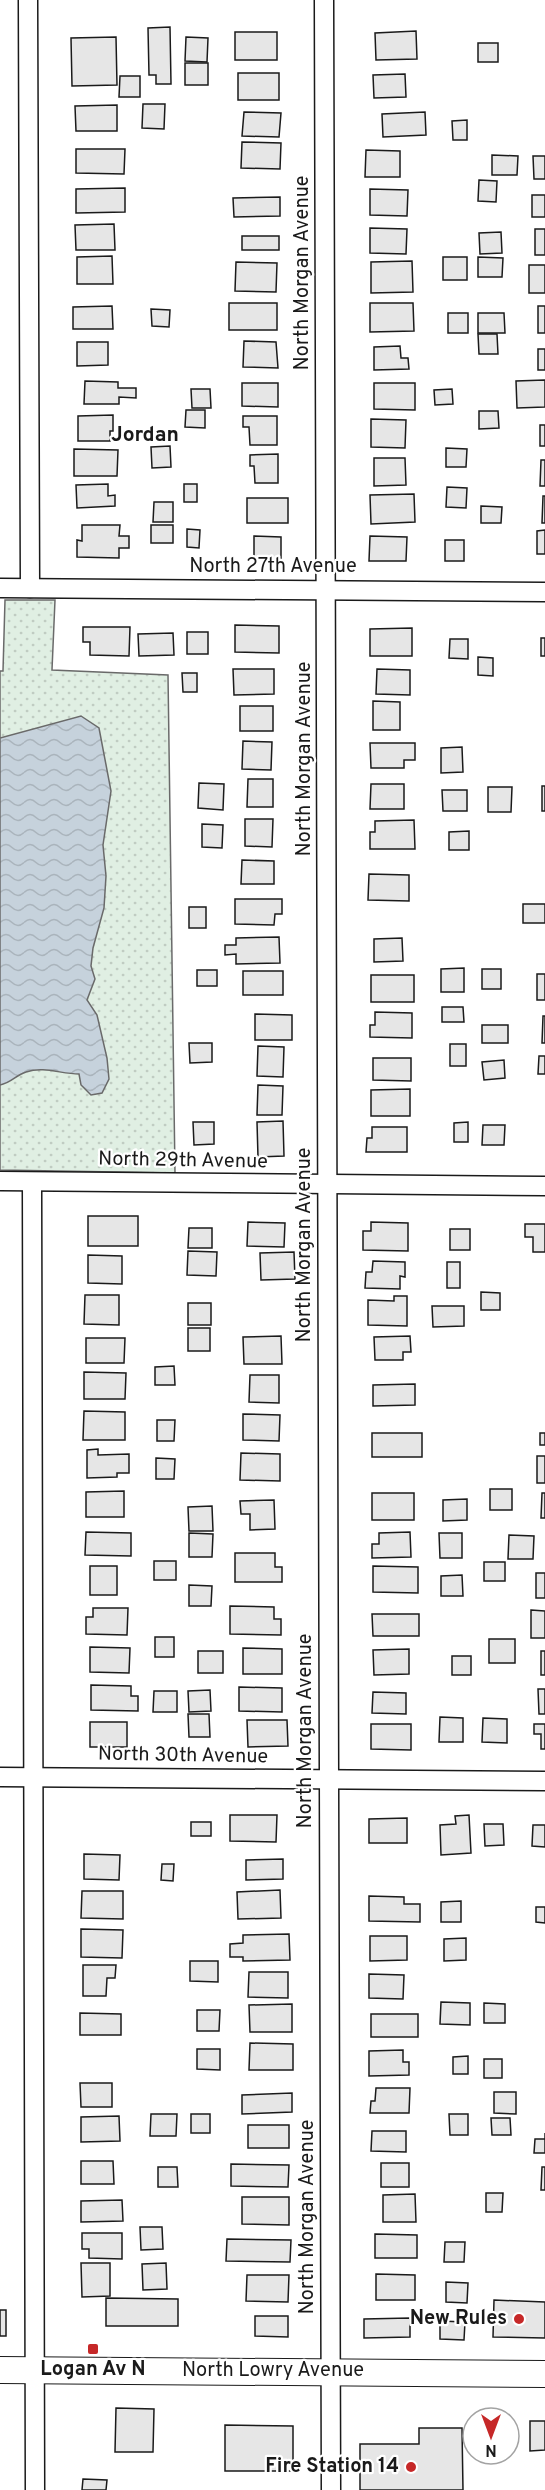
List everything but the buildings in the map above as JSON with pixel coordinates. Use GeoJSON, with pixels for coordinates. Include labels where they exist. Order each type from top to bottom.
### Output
{"type":"FeatureCollection","features":[{"type":"Feature","properties":{"kind":"main road","name":"North Lowry Avenue"},"geometry":{"type":"LineString","coordinates":[[0,2370],[545,2374]]}},
{"type":"Feature","properties":{"kind":"street"},"geometry":{"type":"LineString","coordinates":[[28,0],[30,588]]}},
{"type":"Feature","properties":{"kind":"street","name":"North Morgan Avenue"},"geometry":{"type":"LineString","coordinates":[[324,0],[331,2490]]}},
{"type":"Feature","properties":{"kind":"street","name":"North 27th Avenue"},"geometry":{"type":"LineString","coordinates":[[0,588],[545,592]]}},
{"type":"Feature","properties":{"kind":"street","name":"North 29th Avenue"},"geometry":{"type":"LineString","coordinates":[[0,1181],[545,1186]]}},
{"type":"Feature","properties":{"kind":"street"},"geometry":{"type":"LineString","coordinates":[[32,1182],[35,2490]]}},
{"type":"Feature","properties":{"kind":"street","name":"North 30th Avenue"},"geometry":{"type":"LineString","coordinates":[[0,1777],[545,1781]]}},
{"type":"Feature","properties":{"kind":"green space"},"geometry":{"type":"Polygon","coordinates":[[[5,600],[55,600],[52,670],[168,675],[175,1173],[0,1170],[0,671],[3,671],[5,600]]]}},
{"type":"Feature","properties":{"kind":"water"},"geometry":{"type":"Polygon","coordinates":[[[81,716],[99,728],[111,791],[103,845],[106,876],[104,908],[93,948],[91,966],[95,979],[87,1000],[97,1015],[107,1058],[109,1079],[102,1093],[91,1095],[81,1085],[79,1074],[46,1070],[26,1072],[0,1085],[0,738],[81,716]]]}},
{"type":"Feature","properties":{"kind":"place","name":"New Rules"},"geometry":{"type":"Point","coordinates":[519,2319]}},
{"type":"Feature","properties":{"kind":"place","name":"Logan Av N"},"geometry":{"type":"Point","coordinates":[93,2349]}},
{"type":"Feature","properties":{"kind":"place","name":"Fire Station 14"},"geometry":{"type":"Point","coordinates":[411,2467]}},
{"type":"Feature","properties":{"kind":"district","name":"Jordan"},"geometry":{"type":"Point","coordinates":[145,435]}}]}
